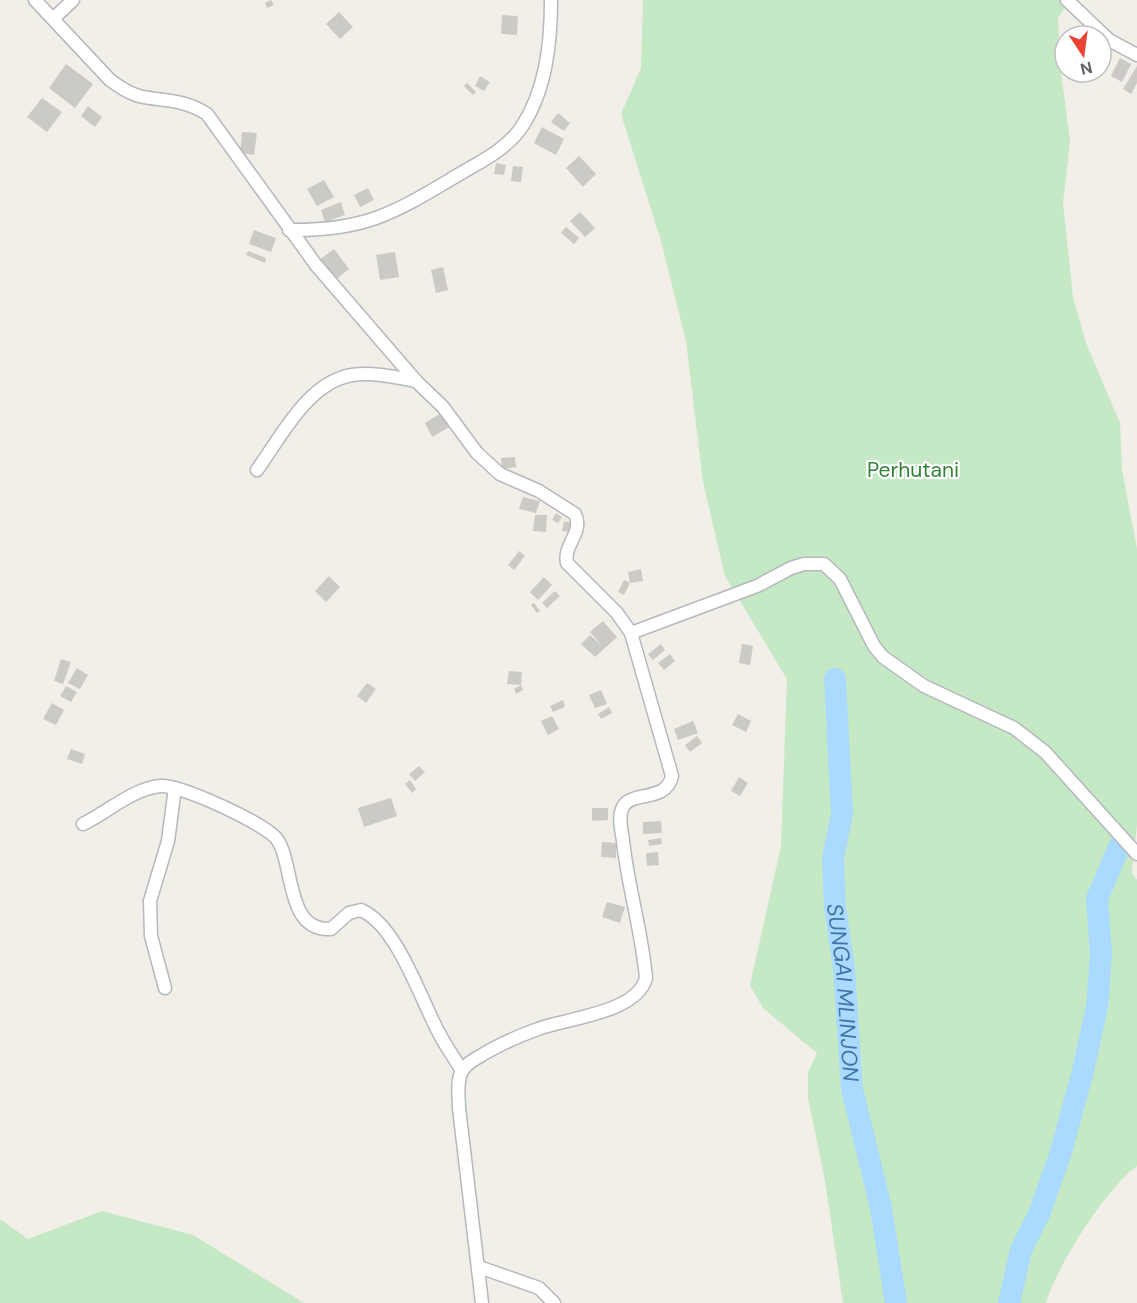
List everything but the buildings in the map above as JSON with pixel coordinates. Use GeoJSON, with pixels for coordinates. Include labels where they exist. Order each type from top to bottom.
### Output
{"type":"FeatureCollection","features":[{"type":"Feature","properties":{"kind":"street"},"geometry":{"type":"LineString","coordinates":[[35,0],[110,80],[123,89],[138,96],[184,102],[207,114],[316,265],[416,381],[443,406],[489,466],[500,474],[539,491],[575,514],[578,531],[566,554],[567,563],[617,613],[631,633],[672,776],[668,786],[663,790],[628,802],[621,813],[627,879],[645,967],[645,983],[629,1001],[612,1009],[537,1029],[478,1057],[462,1071],[459,1083],[459,1108],[482,1303]]}},
{"type":"Feature","properties":{"kind":"street"},"geometry":{"type":"LineString","coordinates":[[54,18],[73,0]]}},
{"type":"Feature","properties":{"kind":"street"},"geometry":{"type":"LineString","coordinates":[[289,230],[356,226],[393,213],[428,195],[502,148],[520,129],[534,105],[543,75],[551,31],[551,0]]}},
{"type":"Feature","properties":{"kind":"street"},"geometry":{"type":"LineString","coordinates":[[1067,0],[1109,40],[1137,55]]}},
{"type":"Feature","properties":{"kind":"street"},"geometry":{"type":"LineString","coordinates":[[257,470],[304,406],[335,380],[355,375],[376,374],[416,381]]}},
{"type":"Feature","properties":{"kind":"street"},"geometry":{"type":"LineString","coordinates":[[631,633],[757,586],[791,568],[804,564],[824,564],[840,579],[874,646],[883,657],[924,686],[1014,728],[1045,752],[1137,854]]}},
{"type":"Feature","properties":{"kind":"street"},"geometry":{"type":"LineString","coordinates":[[82,824],[144,790],[161,786],[175,788],[234,812],[277,838],[283,852],[294,899],[311,924],[320,929],[331,929],[349,913],[358,910],[364,911],[377,922],[404,959],[440,1036],[462,1071]]}},
{"type":"Feature","properties":{"kind":"street"},"geometry":{"type":"LineString","coordinates":[[165,988],[151,936],[150,909],[153,889],[170,832],[175,788]]}},
{"type":"Feature","properties":{"kind":"street"},"geometry":{"type":"LineString","coordinates":[[479,1267],[539,1288],[554,1303]]}},
{"type":"Feature","properties":{"kind":"green space","name":"Perhutani"},"geometry":{"type":"Polygon","coordinates":[[[643,0],[1070,0],[1058,18],[1058,24],[1053,24],[1053,84],[1063,84],[1070,142],[1063,203],[1073,297],[1086,343],[1120,423],[1122,470],[1137,549],[1137,824],[1132,873],[1137,880],[1137,1166],[1111,1191],[1097,1209],[1060,1269],[1046,1303],[843,1303],[825,1180],[808,1098],[808,1073],[817,1053],[763,1008],[750,985],[781,846],[787,679],[725,576],[703,482],[686,341],[661,241],[621,114],[641,68],[643,0]]]}},
{"type":"Feature","properties":{"kind":"green space"},"geometry":{"type":"Polygon","coordinates":[[[102,1211],[193,1235],[304,1303],[0,1303],[0,1219],[28,1239],[102,1211]]]}},
{"type":"Feature","properties":{"kind":"waterway","name":"SUNGAI MLINJON"},"geometry":{"type":"LineString","coordinates":[[835,679],[842,814],[833,858],[835,906],[844,969],[852,1089],[881,1208],[896,1303]]}},
{"type":"Feature","properties":{"kind":"waterway","name":"SUNGAI MLINJON"},"geometry":{"type":"LineString","coordinates":[[1009,1303],[1021,1250],[1039,1214],[1060,1155],[1082,1075],[1097,1007],[1101,954],[1097,899],[1119,847]]}}]}
